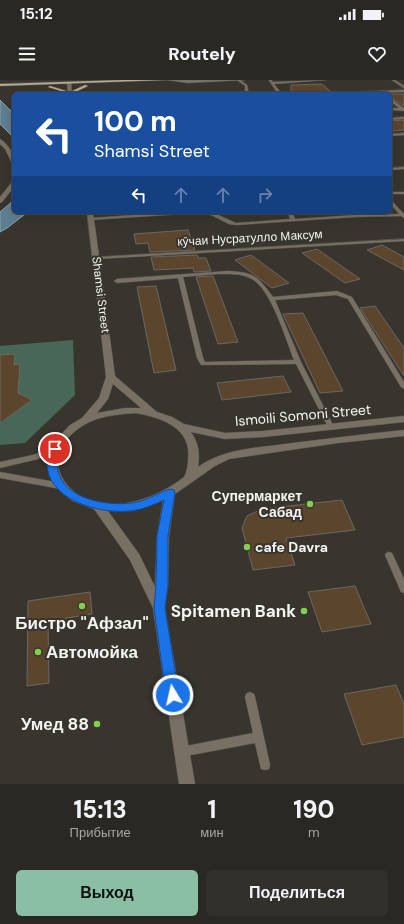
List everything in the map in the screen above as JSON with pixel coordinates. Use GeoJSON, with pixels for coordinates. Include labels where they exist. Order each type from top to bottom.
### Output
{"type":"FeatureCollection","features":[{"type":"Feature","properties":{"kind":"main road"},"geometry":{"type":"LineString","coordinates":[[0,82],[29,80]]}},
{"type":"Feature","properties":{"kind":"main road"},"geometry":{"type":"LineString","coordinates":[[106,80],[113,82]]}},
{"type":"Feature","properties":{"kind":"main road"},"geometry":{"type":"LineString","coordinates":[[0,85],[164,80]]}},
{"type":"Feature","properties":{"kind":"main road"},"geometry":{"type":"LineString","coordinates":[[71,92],[77,88],[95,83]]}},
{"type":"Feature","properties":{"kind":"main road"},"geometry":{"type":"LineString","coordinates":[[39,84],[67,92]]}},
{"type":"Feature","properties":{"kind":"street"},"geometry":{"type":"LineString","coordinates":[[169,80],[188,82],[243,80]]}},
{"type":"Feature","properties":{"kind":"street"},"geometry":{"type":"LineString","coordinates":[[69,83],[70,92]]}},
{"type":"Feature","properties":{"kind":"street"},"geometry":{"type":"LineString","coordinates":[[0,141],[7,148],[12,158]]}},
{"type":"Feature","properties":{"kind":"street"},"geometry":{"type":"LineString","coordinates":[[0,202],[12,186]]}},
{"type":"Feature","properties":{"kind":"street","name":"Shamsi Street"},"geometry":{"type":"LineString","coordinates":[[55,449],[61,438],[84,420],[103,399],[111,377],[91,216]]}},
{"type":"Feature","properties":{"kind":"street","name":"Shamsi Street"},"geometry":{"type":"LineString","coordinates":[[111,377],[153,413]]}},
{"type":"Feature","properties":{"kind":"street","name":"Shamsi Street"},"geometry":{"type":"LineString","coordinates":[[84,420],[101,414],[136,410],[153,413],[168,418],[181,427],[192,441],[195,457],[189,479]]}},
{"type":"Feature","properties":{"kind":"street","name":"Ismoili Somoni Street"},"geometry":{"type":"LineString","coordinates":[[181,427],[225,436],[263,434],[404,419]]}},
{"type":"Feature","properties":{"kind":"street","name":"Ismoili Somoni Street"},"geometry":{"type":"LineString","coordinates":[[189,479],[211,463],[227,456],[338,440],[404,433]]}},
{"type":"Feature","properties":{"kind":"street"},"geometry":{"type":"LineString","coordinates":[[55,449],[52,462],[54,474],[61,486],[77,498],[98,506],[113,508],[136,506],[158,500],[189,479]]}},
{"type":"Feature","properties":{"kind":"street"},"geometry":{"type":"LineString","coordinates":[[170,493],[163,536],[160,608],[187,784]]}},
{"type":"Feature","properties":{"kind":"street"},"geometry":{"type":"LineString","coordinates":[[98,506],[135,557],[160,608]]}},
{"type":"Feature","properties":{"kind":"lane"},"geometry":{"type":"LineString","coordinates":[[238,80],[246,86],[247,92]]}},
{"type":"Feature","properties":{"kind":"lane"},"geometry":{"type":"LineString","coordinates":[[271,81],[325,80]]}},
{"type":"Feature","properties":{"kind":"lane"},"geometry":{"type":"LineString","coordinates":[[393,80],[404,87]]}},
{"type":"Feature","properties":{"kind":"lane"},"geometry":{"type":"LineString","coordinates":[[271,81],[279,92]]}},
{"type":"Feature","properties":{"kind":"lane"},"geometry":{"type":"LineString","coordinates":[[392,92],[404,91]]}},
{"type":"Feature","properties":{"kind":"lane"},"geometry":{"type":"LineString","coordinates":[[392,100],[403,109]]}},
{"type":"Feature","properties":{"kind":"lane"},"geometry":{"type":"LineString","coordinates":[[392,104],[396,103]]}},
{"type":"Feature","properties":{"kind":"lane"},"geometry":{"type":"LineString","coordinates":[[392,109],[403,109]]}},
{"type":"Feature","properties":{"kind":"lane"},"geometry":{"type":"LineString","coordinates":[[392,119],[404,118]]}},
{"type":"Feature","properties":{"kind":"lane"},"geometry":{"type":"LineString","coordinates":[[392,135],[404,134]]}},
{"type":"Feature","properties":{"kind":"lane"},"geometry":{"type":"LineString","coordinates":[[392,169],[404,168]]}},
{"type":"Feature","properties":{"kind":"lane"},"geometry":{"type":"LineString","coordinates":[[392,193],[404,193]]}},
{"type":"Feature","properties":{"kind":"lane","name":"кӯчаи Нусратулло Максум"},"geometry":{"type":"LineString","coordinates":[[392,202],[403,216]]}},
{"type":"Feature","properties":{"kind":"lane"},"geometry":{"type":"LineString","coordinates":[[91,216],[152,214]]}},
{"type":"Feature","properties":{"kind":"lane","name":"кӯчаи Нусратулло Максум"},"geometry":{"type":"LineString","coordinates":[[212,214],[229,223],[236,224],[355,214],[403,216]]}},
{"type":"Feature","properties":{"kind":"lane"},"geometry":{"type":"LineString","coordinates":[[291,214],[293,220]]}},
{"type":"Feature","properties":{"kind":"lane","name":"кӯчаи Нусратулло Максум"},"geometry":{"type":"LineString","coordinates":[[97,258],[404,240]]}},
{"type":"Feature","properties":{"kind":"lane"},"geometry":{"type":"LineString","coordinates":[[117,280],[234,272],[245,274],[254,278],[261,283],[272,299],[298,362],[331,427]]}},
{"type":"Feature","properties":{"kind":"lane"},"geometry":{"type":"LineString","coordinates":[[180,276],[200,358],[203,364],[298,362]]}},
{"type":"Feature","properties":{"kind":"lane"},"geometry":{"type":"LineString","coordinates":[[272,299],[337,293],[350,298],[404,387]]}},
{"type":"Feature","properties":{"kind":"lane"},"geometry":{"type":"LineString","coordinates":[[0,465],[34,457],[55,449]]}},
{"type":"Feature","properties":{"kind":"lane"},"geometry":{"type":"LineString","coordinates":[[0,475],[61,486]]}},
{"type":"Feature","properties":{"kind":"lane"},"geometry":{"type":"LineString","coordinates":[[389,555],[404,589]]}},
{"type":"Feature","properties":{"kind":"lane"},"geometry":{"type":"LineString","coordinates":[[250,697],[265,765]]}},
{"type":"Feature","properties":{"kind":"lane"},"geometry":{"type":"LineString","coordinates":[[182,752],[259,737]]}},
{"type":"Feature","properties":{"kind":"green space"},"geometry":{"type":"Polygon","coordinates":[[[73,340],[75,395],[25,443],[0,445],[0,346],[73,340]]]}},
{"type":"Feature","properties":{"kind":"water"},"geometry":{"type":"Polygon","coordinates":[[[0,100],[12,112],[12,136],[0,124],[0,100]]]}},
{"type":"Feature","properties":{"kind":"water"},"geometry":{"type":"Polygon","coordinates":[[[12,202],[12,214],[25,214],[0,232],[0,212],[12,202]]]}},
{"type":"Feature","properties":{"kind":"building"},"geometry":{"type":"Polygon","coordinates":[[[322,84],[330,91],[291,92],[291,85],[322,84]]]}},
{"type":"Feature","properties":{"kind":"building"},"geometry":{"type":"Polygon","coordinates":[[[392,94],[404,94],[404,106],[392,98],[392,94]]]}},
{"type":"Feature","properties":{"kind":"building"},"geometry":{"type":"Polygon","coordinates":[[[404,120],[404,130],[392,131],[392,121],[404,120]]]}},
{"type":"Feature","properties":{"kind":"building"},"geometry":{"type":"Polygon","coordinates":[[[188,230],[195,250],[150,252],[148,243],[136,244],[134,234],[188,230]]]}},
{"type":"Feature","properties":{"kind":"building"},"geometry":{"type":"Polygon","coordinates":[[[382,245],[404,257],[404,270],[367,250],[382,245]]]}},
{"type":"Feature","properties":{"kind":"building"},"geometry":{"type":"Polygon","coordinates":[[[317,249],[360,279],[345,283],[302,253],[317,249]]]}},
{"type":"Feature","properties":{"kind":"building"},"geometry":{"type":"Polygon","coordinates":[[[197,255],[198,258],[206,258],[211,271],[194,272],[193,268],[154,270],[151,257],[197,255]]]}},
{"type":"Feature","properties":{"kind":"building"},"geometry":{"type":"Polygon","coordinates":[[[251,255],[289,283],[272,288],[235,260],[251,255]]]}},
{"type":"Feature","properties":{"kind":"building"},"geometry":{"type":"Polygon","coordinates":[[[213,276],[238,342],[218,344],[196,277],[213,276]]]}},
{"type":"Feature","properties":{"kind":"building"},"geometry":{"type":"Polygon","coordinates":[[[156,286],[176,370],[154,373],[137,287],[156,286]]]}},
{"type":"Feature","properties":{"kind":"building"},"geometry":{"type":"Polygon","coordinates":[[[375,306],[404,348],[404,376],[360,308],[375,306]]]}},
{"type":"Feature","properties":{"kind":"building"},"geometry":{"type":"Polygon","coordinates":[[[303,313],[343,391],[320,393],[283,314],[303,313]]]}},
{"type":"Feature","properties":{"kind":"building"},"geometry":{"type":"Polygon","coordinates":[[[15,354],[14,365],[20,364],[18,393],[32,400],[0,423],[0,355],[15,354]]]}},
{"type":"Feature","properties":{"kind":"building"},"geometry":{"type":"Polygon","coordinates":[[[283,376],[291,392],[222,400],[217,383],[283,376]]]}},
{"type":"Feature","properties":{"kind":"building"},"geometry":{"type":"Polygon","coordinates":[[[342,500],[355,530],[286,538],[295,565],[253,570],[242,528],[247,516],[262,509],[342,500]]]}},
{"type":"Feature","properties":{"kind":"building"},"geometry":{"type":"Polygon","coordinates":[[[355,586],[371,624],[322,632],[308,592],[355,586]]]}},
{"type":"Feature","properties":{"kind":"building","name":"Автомойка"},"geometry":{"type":"Polygon","coordinates":[[[90,592],[92,614],[48,621],[49,683],[27,686],[28,601],[90,592]]]}},
{"type":"Feature","properties":{"kind":"building"},"geometry":{"type":"Polygon","coordinates":[[[396,685],[404,704],[404,737],[362,745],[344,694],[396,685]]]}},
{"type":"Feature","properties":{"kind":"place","name":"Супермаркет Сабад"},"geometry":{"type":"Point","coordinates":[310,504]}},
{"type":"Feature","properties":{"kind":"place","name":"cafe Davra"},"geometry":{"type":"Point","coordinates":[247,547]}},
{"type":"Feature","properties":{"kind":"place","name":"Бистро \"Афзал\""},"geometry":{"type":"Point","coordinates":[82,606]}},
{"type":"Feature","properties":{"kind":"place","name":"Spitamen Bank"},"geometry":{"type":"Point","coordinates":[304,611]}},
{"type":"Feature","properties":{"kind":"place","name":"Автомойка"},"geometry":{"type":"Point","coordinates":[38,652]}},
{"type":"Feature","properties":{"kind":"place","name":"Умед 88"},"geometry":{"type":"Point","coordinates":[97,724]}},
{"type":"Feature","properties":{"kind":"route"},"geometry":{"type":"LineString","coordinates":[[55,449],[52,462],[54,474],[61,486],[77,498],[98,506],[113,508],[144,504],[158,500],[170,493],[163,536],[160,608],[173,695]]}}]}
